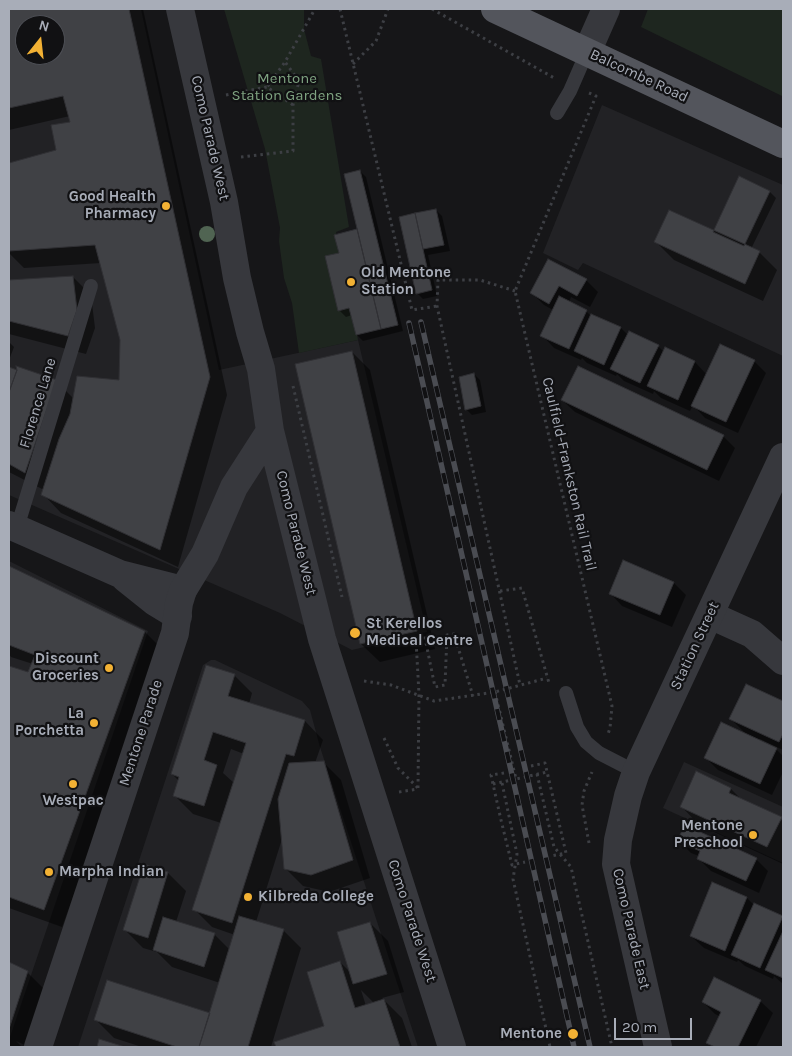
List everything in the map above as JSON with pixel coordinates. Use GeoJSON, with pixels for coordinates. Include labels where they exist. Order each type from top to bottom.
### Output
{"type":"FeatureCollection","features":[{"type":"Feature","properties":{"kind":"main road","name":"Balcombe Road"},"geometry":{"type":"LineString","coordinates":[[495,9],[783,144]]}},
{"type":"Feature","properties":{"kind":"street","name":"Como Parade West"},"geometry":{"type":"LineString","coordinates":[[180,9],[224,202],[237,278],[261,369],[270,431],[322,639],[452,1047]]}},
{"type":"Feature","properties":{"kind":"street"},"geometry":{"type":"LineString","coordinates":[[587,52],[606,9]]}},
{"type":"Feature","properties":{"kind":"street","name":"Mentone Parade"},"geometry":{"type":"LineString","coordinates":[[38,1047],[175,633],[183,590],[205,554],[234,487],[270,431]]}},
{"type":"Feature","properties":{"kind":"street","name":"Station Street"},"geometry":{"type":"LineString","coordinates":[[618,840],[628,796],[636,772],[783,457]]}},
{"type":"Feature","properties":{"kind":"street"},"geometry":{"type":"LineString","coordinates":[[12,528],[120,574],[183,590]]}},
{"type":"Feature","properties":{"kind":"street"},"geometry":{"type":"LineString","coordinates":[[120,574],[155,602],[178,616]]}},
{"type":"Feature","properties":{"kind":"street"},"geometry":{"type":"LineString","coordinates":[[710,614],[752,634],[783,661]]}},
{"type":"Feature","properties":{"kind":"street","name":"Como Parade East"},"geometry":{"type":"LineString","coordinates":[[618,840],[616,864],[658,1047]]}},
{"type":"Feature","properties":{"kind":"lane"},"geometry":{"type":"LineString","coordinates":[[557,113],[572,86],[587,52]]}},
{"type":"Feature","properties":{"kind":"lane","name":"Florence Lane"},"geometry":{"type":"LineString","coordinates":[[12,528],[91,286]]}},
{"type":"Feature","properties":{"kind":"lane"},"geometry":{"type":"LineString","coordinates":[[566,693],[577,727],[586,742],[599,753],[636,772]]}},
{"type":"Feature","properties":{"kind":"path"},"geometry":{"type":"LineString","coordinates":[[230,94],[267,87],[285,62],[315,9]]}},
{"type":"Feature","properties":{"kind":"path"},"geometry":{"type":"LineString","coordinates":[[340,9],[412,310],[437,306]]}},
{"type":"Feature","properties":{"kind":"path"},"geometry":{"type":"LineString","coordinates":[[353,64],[376,41],[388,9]]}},
{"type":"Feature","properties":{"kind":"path"},"geometry":{"type":"LineString","coordinates":[[432,9],[555,78],[596,96],[515,291],[480,280],[438,280],[437,306],[520,685]]}},
{"type":"Feature","properties":{"kind":"path"},"geometry":{"type":"LineString","coordinates":[[215,161],[293,151],[293,105],[299,81],[285,62]]}},
{"type":"Feature","properties":{"kind":"path"},"geometry":{"type":"LineString","coordinates":[[267,87],[293,105]]}},
{"type":"Feature","properties":{"kind":"path","name":"Caulfield-Frankston Rail Trail"},"geometry":{"type":"LineString","coordinates":[[515,291],[612,706],[610,728],[584,791],[582,805],[591,851]]}},
{"type":"Feature","properties":{"kind":"path"},"geometry":{"type":"LineString","coordinates":[[291,378],[343,602]]}},
{"type":"Feature","properties":{"kind":"path"},"geometry":{"type":"LineString","coordinates":[[500,591],[522,588],[549,686]]}},
{"type":"Feature","properties":{"kind":"path"},"geometry":{"type":"LineString","coordinates":[[418,788],[419,694],[416,640],[425,638],[435,687],[445,685],[447,635],[454,634],[473,696]]}},
{"type":"Feature","properties":{"kind":"path"},"geometry":{"type":"LineString","coordinates":[[361,674],[366,690]]}},
{"type":"Feature","properties":{"kind":"path"},"geometry":{"type":"LineString","coordinates":[[363,681],[391,685],[434,701],[495,692],[547,678]]}},
{"type":"Feature","properties":{"kind":"path"},"geometry":{"type":"LineString","coordinates":[[495,692],[516,780]]}},
{"type":"Feature","properties":{"kind":"path"},"geometry":{"type":"LineString","coordinates":[[383,737],[398,768],[418,788]]}},
{"type":"Feature","properties":{"kind":"path"},"geometry":{"type":"LineString","coordinates":[[530,766],[545,763],[566,853],[551,856]]}},
{"type":"Feature","properties":{"kind":"path"},"geometry":{"type":"LineString","coordinates":[[493,784],[547,772]]}},
{"type":"Feature","properties":{"kind":"path"},"geometry":{"type":"LineString","coordinates":[[504,773],[491,776],[512,865],[525,862]]}},
{"type":"Feature","properties":{"kind":"path"},"geometry":{"type":"LineString","coordinates":[[537,774],[554,847],[571,866],[612,1047]]}},
{"type":"Feature","properties":{"kind":"path"},"geometry":{"type":"LineString","coordinates":[[502,782],[517,854],[513,879],[550,1047]]}},
{"type":"Feature","properties":{"kind":"path"},"geometry":{"type":"LineString","coordinates":[[394,794],[418,788]]}},
{"type":"Feature","properties":{"kind":"shaded area"},"geometry":{"type":"Polygon","coordinates":[[[9,9],[141,9],[219,370],[358,340],[427,632],[352,650],[280,613],[9,495],[9,9]]]}},
{"type":"Feature","properties":{"kind":"shaded area"},"geometry":{"type":"Polygon","coordinates":[[[602,105],[783,185],[783,356],[583,263],[578,270],[543,253],[602,105]]]}},
{"type":"Feature","properties":{"kind":"shaded area"},"geometry":{"type":"Polygon","coordinates":[[[9,561],[148,631],[9,1040],[9,561]]]}},
{"type":"Feature","properties":{"kind":"shaded area","name":"Kilbreda College"},"geometry":{"type":"Polygon","coordinates":[[[211,660],[215,660],[302,701],[310,710],[320,747],[418,1047],[78,1047],[203,665],[211,660]]]}},
{"type":"Feature","properties":{"kind":"shaded area","name":"Mentone Preschool"},"geometry":{"type":"Polygon","coordinates":[[[684,762],[783,807],[783,863],[663,808],[684,762]]]}},
{"type":"Feature","properties":{"kind":"green space","name":"Mentone Station Gardens"},"geometry":{"type":"Polygon","coordinates":[[[224,9],[304,9],[304,29],[311,56],[321,59],[349,227],[336,232],[358,340],[299,353],[292,303],[284,278],[279,241],[280,228],[265,149],[224,9]]]}},
{"type":"Feature","properties":{"kind":"green space"},"geometry":{"type":"Polygon","coordinates":[[[648,9],[783,9],[782,96],[641,27],[648,9]]]}},
{"type":"Feature","properties":{"kind":"building"},"geometry":{"type":"Polygon","coordinates":[[[9,9],[129,9],[210,377],[160,550],[41,495],[59,439],[70,414],[77,376],[119,380],[120,340],[95,245],[9,251],[9,163],[56,150],[51,125],[70,122],[63,96],[9,108],[9,9]]]}},
{"type":"Feature","properties":{"kind":"building"},"geometry":{"type":"Polygon","coordinates":[[[360,170],[398,325],[381,329],[344,174],[360,170]]]}},
{"type":"Feature","properties":{"kind":"building"},"geometry":{"type":"Polygon","coordinates":[[[739,176],[770,191],[744,246],[713,232],[739,176]]]}},
{"type":"Feature","properties":{"kind":"building"},"geometry":{"type":"Polygon","coordinates":[[[436,209],[444,245],[423,249],[415,213],[436,209]]]}},
{"type":"Feature","properties":{"kind":"building"},"geometry":{"type":"Polygon","coordinates":[[[669,210],[760,251],[745,284],[654,242],[669,210]]]}},
{"type":"Feature","properties":{"kind":"building"},"geometry":{"type":"Polygon","coordinates":[[[415,213],[432,290],[416,294],[399,217],[415,213]]]}},
{"type":"Feature","properties":{"kind":"building","name":"Old Mentone Station"},"geometry":{"type":"Polygon","coordinates":[[[357,229],[381,329],[356,335],[349,308],[338,311],[325,256],[339,253],[334,235],[357,229]]]}},
{"type":"Feature","properties":{"kind":"building"},"geometry":{"type":"Polygon","coordinates":[[[548,259],[587,279],[577,296],[559,286],[549,304],[530,293],[548,259]]]}},
{"type":"Feature","properties":{"kind":"building"},"geometry":{"type":"Polygon","coordinates":[[[73,276],[77,310],[68,336],[9,321],[9,280],[73,276]]]}},
{"type":"Feature","properties":{"kind":"building"},"geometry":{"type":"Polygon","coordinates":[[[559,296],[587,310],[569,349],[540,336],[559,296]]]}},
{"type":"Feature","properties":{"kind":"building"},"geometry":{"type":"Polygon","coordinates":[[[591,314],[621,327],[604,365],[574,351],[591,314]]]}},
{"type":"Feature","properties":{"kind":"building"},"geometry":{"type":"Polygon","coordinates":[[[629,331],[659,345],[640,383],[610,369],[629,331]]]}},
{"type":"Feature","properties":{"kind":"building"},"geometry":{"type":"Polygon","coordinates":[[[720,344],[755,360],[726,422],[691,406],[720,344]]]}},
{"type":"Feature","properties":{"kind":"building"},"geometry":{"type":"Polygon","coordinates":[[[665,347],[695,361],[678,400],[647,386],[665,347]]]}},
{"type":"Feature","properties":{"kind":"building"},"geometry":{"type":"Polygon","coordinates":[[[352,351],[417,631],[360,644],[295,364],[352,351]]]}},
{"type":"Feature","properties":{"kind":"building"},"geometry":{"type":"Polygon","coordinates":[[[16,366],[57,380],[25,473],[9,464],[9,392],[17,370],[16,366]]]}},
{"type":"Feature","properties":{"kind":"building"},"geometry":{"type":"Polygon","coordinates":[[[578,366],[724,435],[707,470],[561,400],[578,366]]]}},
{"type":"Feature","properties":{"kind":"building"},"geometry":{"type":"Polygon","coordinates":[[[9,367],[17,370],[9,392],[9,367]]]}},
{"type":"Feature","properties":{"kind":"building"},"geometry":{"type":"Polygon","coordinates":[[[474,373],[481,406],[465,410],[459,377],[474,373]]]}},
{"type":"Feature","properties":{"kind":"building"},"geometry":{"type":"Polygon","coordinates":[[[623,560],[674,582],[660,615],[609,594],[623,560]]]}},
{"type":"Feature","properties":{"kind":"building"},"geometry":{"type":"Polygon","coordinates":[[[9,566],[145,631],[44,910],[9,897],[9,666],[28,672],[35,655],[9,645],[9,566]]]}},
{"type":"Feature","properties":{"kind":"building"},"geometry":{"type":"Polygon","coordinates":[[[206,665],[235,674],[228,696],[305,720],[294,756],[286,754],[232,923],[192,910],[246,743],[213,732],[204,760],[217,765],[204,806],[173,796],[179,777],[171,774],[206,665]]]}},
{"type":"Feature","properties":{"kind":"building"},"geometry":{"type":"Polygon","coordinates":[[[746,684],[783,701],[783,734],[779,742],[729,719],[746,684]]]}},
{"type":"Feature","properties":{"kind":"building"},"geometry":{"type":"Polygon","coordinates":[[[721,722],[777,748],[760,784],[704,758],[721,722]]]}},
{"type":"Feature","properties":{"kind":"building"},"geometry":{"type":"Polygon","coordinates":[[[324,761],[353,860],[311,875],[284,869],[278,799],[289,763],[324,761]]]}},
{"type":"Feature","properties":{"kind":"building"},"geometry":{"type":"Polygon","coordinates":[[[696,771],[731,788],[729,793],[782,817],[767,847],[680,807],[696,771]]]}},
{"type":"Feature","properties":{"kind":"building"},"geometry":{"type":"Polygon","coordinates":[[[685,825],[757,858],[746,881],[697,859],[700,851],[677,841],[685,825]]]}},
{"type":"Feature","properties":{"kind":"building"},"geometry":{"type":"Polygon","coordinates":[[[144,864],[168,872],[148,938],[123,930],[144,864]]]}},
{"type":"Feature","properties":{"kind":"building"},"geometry":{"type":"Polygon","coordinates":[[[712,882],[747,897],[725,951],[690,936],[712,882]]]}},
{"type":"Feature","properties":{"kind":"building"},"geometry":{"type":"Polygon","coordinates":[[[754,903],[783,916],[760,968],[731,955],[754,903]]]}},
{"type":"Feature","properties":{"kind":"building"},"geometry":{"type":"Polygon","coordinates":[[[239,916],[284,929],[248,1047],[199,1047],[239,916]]]}},
{"type":"Feature","properties":{"kind":"building"},"geometry":{"type":"Polygon","coordinates":[[[163,917],[215,933],[204,967],[153,950],[163,917]]]}},
{"type":"Feature","properties":{"kind":"building"},"geometry":{"type":"Polygon","coordinates":[[[370,922],[387,974],[353,984],[337,932],[370,922]]]}},
{"type":"Feature","properties":{"kind":"building"},"geometry":{"type":"Polygon","coordinates":[[[783,931],[783,978],[765,970],[783,931]]]}},
{"type":"Feature","properties":{"kind":"building"},"geometry":{"type":"Polygon","coordinates":[[[340,961],[355,1008],[384,999],[400,1047],[276,1047],[274,1042],[324,1026],[307,972],[340,961]]]}},
{"type":"Feature","properties":{"kind":"building"},"geometry":{"type":"Polygon","coordinates":[[[9,962],[28,971],[9,1029],[9,962]]]}},
{"type":"Feature","properties":{"kind":"building"},"geometry":{"type":"Polygon","coordinates":[[[714,977],[761,1000],[738,1047],[715,1047],[706,1043],[721,1012],[702,1002],[714,977]]]}},
{"type":"Feature","properties":{"kind":"building"},"geometry":{"type":"Polygon","coordinates":[[[107,980],[210,1013],[199,1047],[177,1047],[94,1020],[107,980]]]}},
{"type":"Feature","properties":{"kind":"building"},"geometry":{"type":"Polygon","coordinates":[[[99,1039],[125,1047],[97,1047],[99,1039]]]}},
{"type":"Feature","properties":{"kind":"railway"},"geometry":{"type":"LineString","coordinates":[[421,322],[590,1047]]}},
{"type":"Feature","properties":{"kind":"railway"},"geometry":{"type":"LineString","coordinates":[[409,323],[574,1047]]}},
{"type":"Feature","properties":{"kind":"place","name":"Good Health Pharmacy"},"geometry":{"type":"Point","coordinates":[166,206]}},
{"type":"Feature","properties":{"kind":"place","name":"Old Mentone Station"},"geometry":{"type":"Point","coordinates":[351,282]}},
{"type":"Feature","properties":{"kind":"place","name":"St Kerellos Medical Centre"},"geometry":{"type":"Point","coordinates":[355,633]}},
{"type":"Feature","properties":{"kind":"place","name":"Discount Groceries"},"geometry":{"type":"Point","coordinates":[109,668]}},
{"type":"Feature","properties":{"kind":"place","name":"La Porchetta"},"geometry":{"type":"Point","coordinates":[94,723]}},
{"type":"Feature","properties":{"kind":"place","name":"Westpac"},"geometry":{"type":"Point","coordinates":[73,784]}},
{"type":"Feature","properties":{"kind":"place","name":"Mentone Preschool"},"geometry":{"type":"Point","coordinates":[753,835]}},
{"type":"Feature","properties":{"kind":"place","name":"Marpha Indian"},"geometry":{"type":"Point","coordinates":[49,872]}},
{"type":"Feature","properties":{"kind":"place","name":"Kilbreda College"},"geometry":{"type":"Point","coordinates":[248,897]}},
{"type":"Feature","properties":{"kind":"place","name":"Mentone"},"geometry":{"type":"Point","coordinates":[573,1034]}}]}
